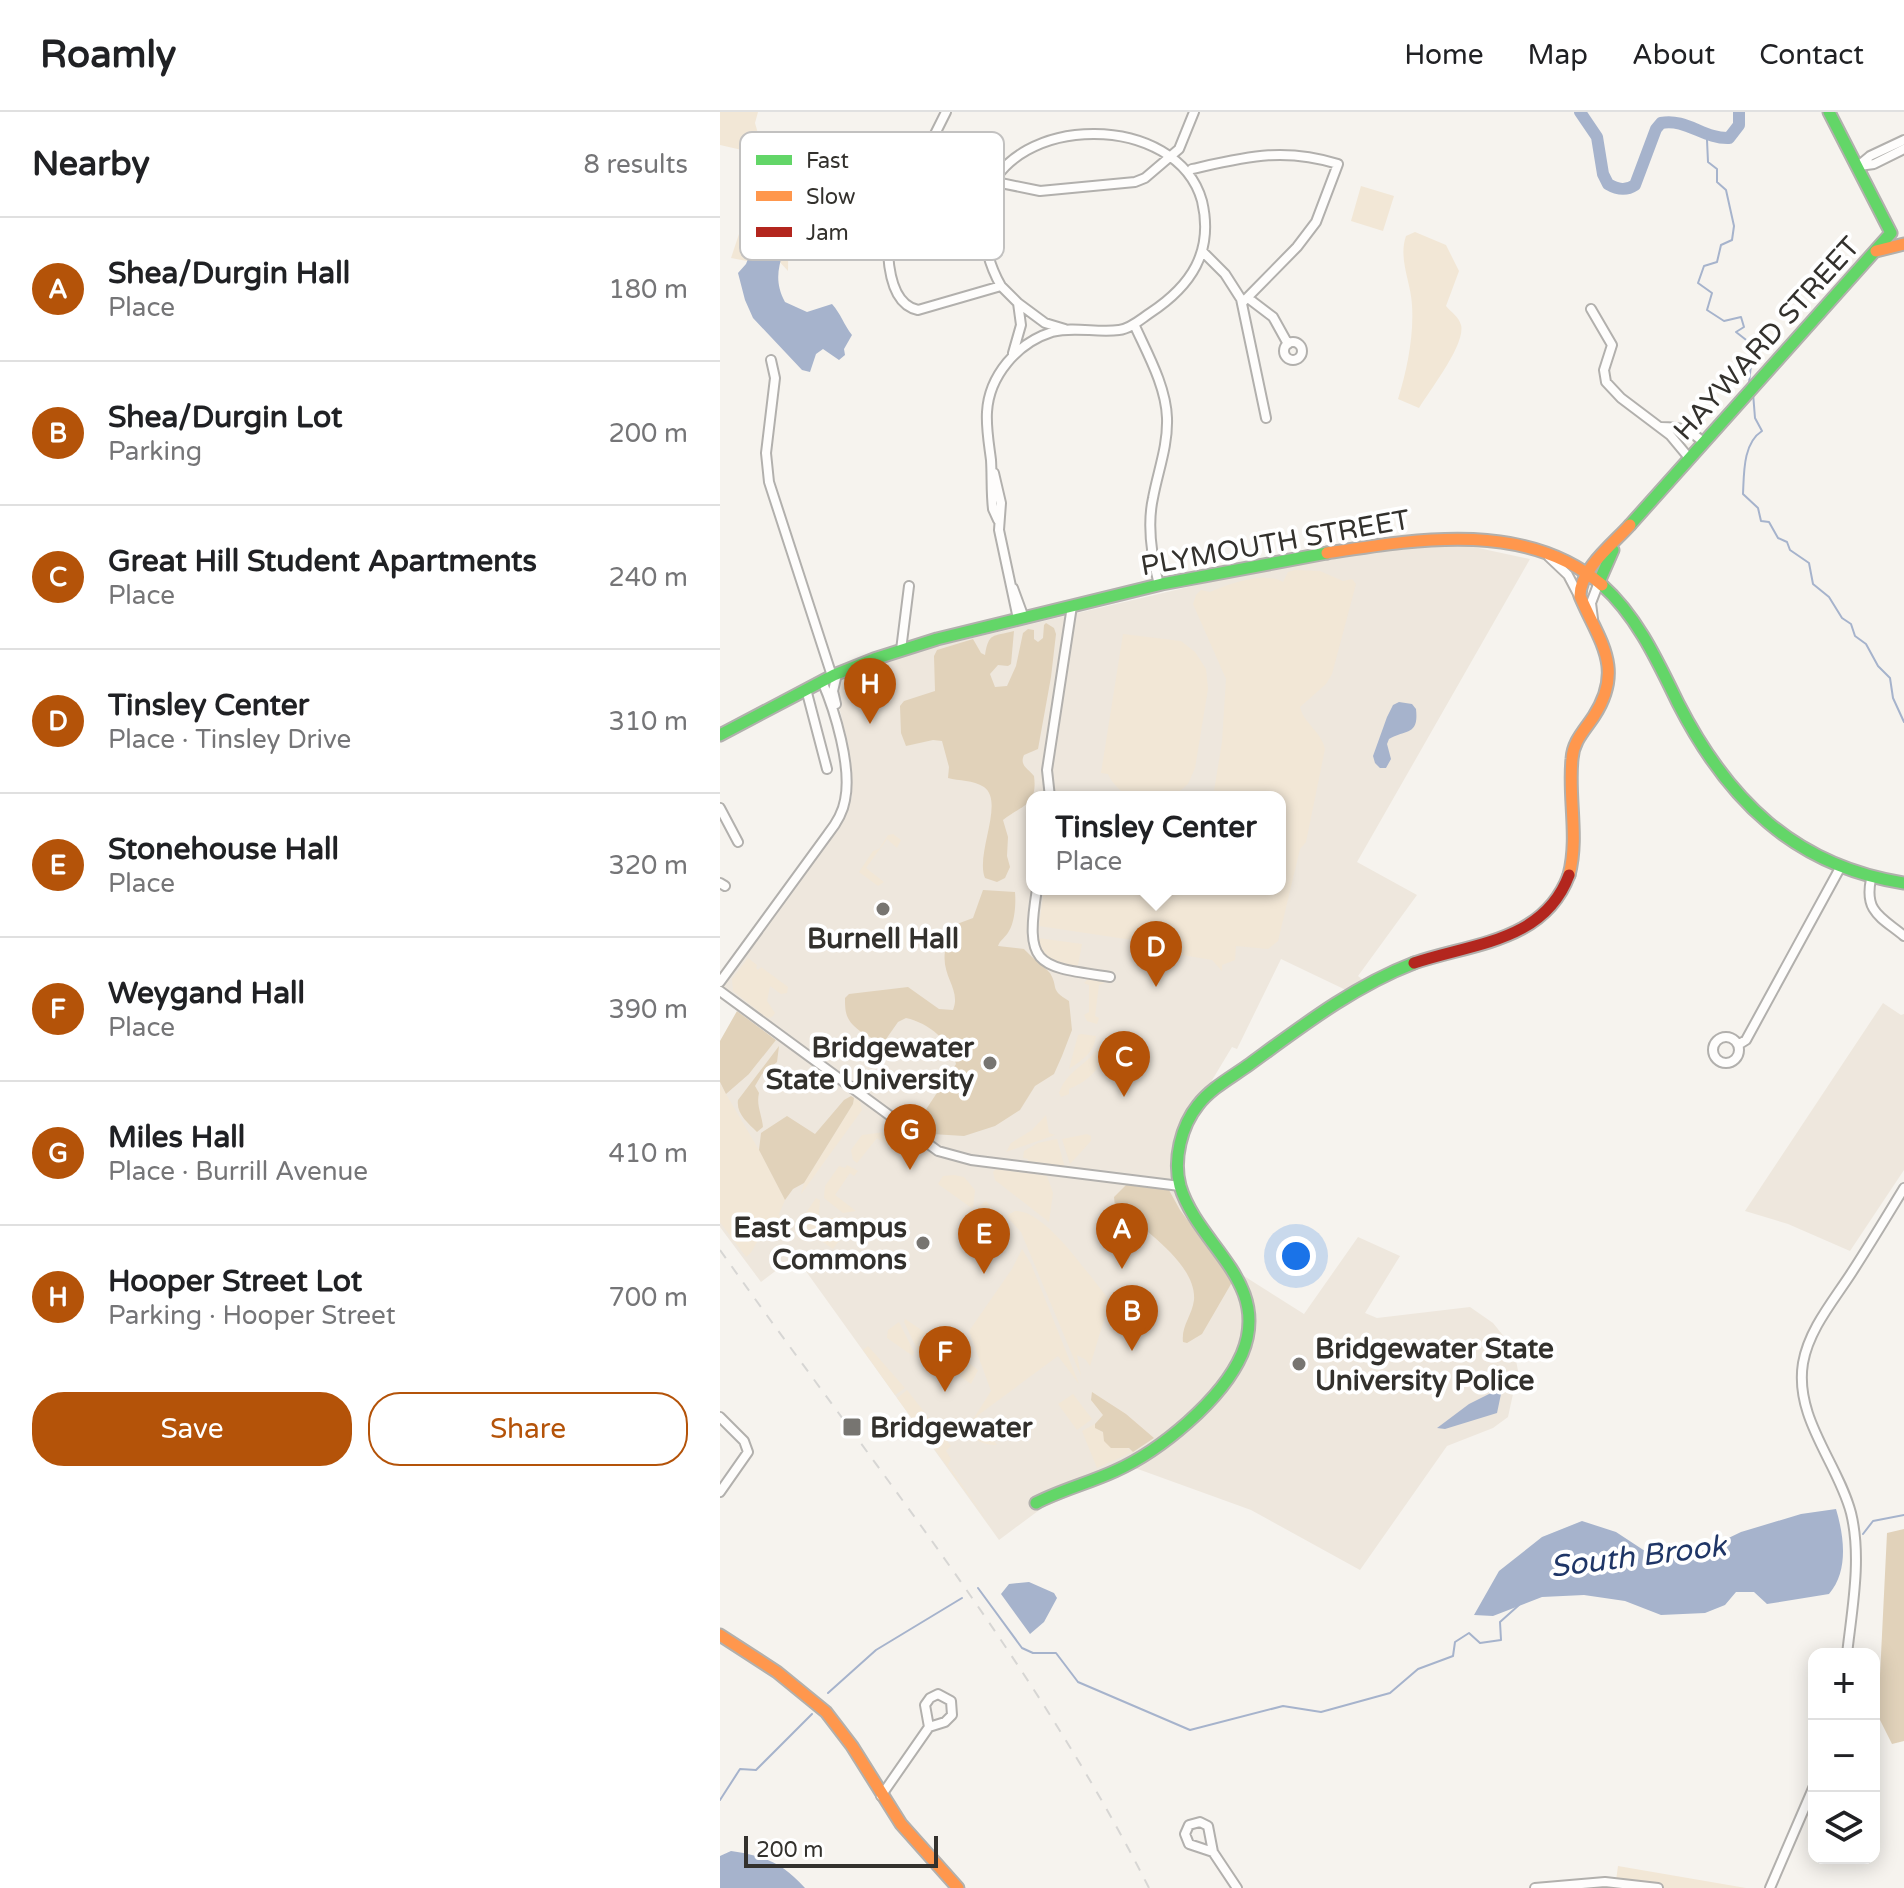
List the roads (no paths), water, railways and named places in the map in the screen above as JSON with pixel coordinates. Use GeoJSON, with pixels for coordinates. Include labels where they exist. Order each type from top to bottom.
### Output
{"type":"FeatureCollection","features":[{"type":"Feature","properties":{"kind":"street"},"geometry":{"type":"LineString","coordinates":[[936,132],[946,112]]}},
{"type":"Feature","properties":{"kind":"street"},"geometry":{"type":"LineString","coordinates":[[1004,184],[1040,191],[1135,182],[1145,178],[1179,149],[1194,112]]}},
{"type":"Feature","properties":{"kind":"street","name":"HAYWARD STREET"},"geometry":{"type":"LineString","coordinates":[[1587,573],[1891,233],[1829,112]]}},
{"type":"Feature","properties":{"kind":"street"},"geometry":{"type":"LineString","coordinates":[[1011,357],[1051,333],[1119,330],[1134,324],[1184,286],[1202,251],[1204,210],[1192,169],[1168,139]]}},
{"type":"Feature","properties":{"kind":"street"},"geometry":{"type":"LineString","coordinates":[[1858,166],[1870,156],[1904,140]]}},
{"type":"Feature","properties":{"kind":"street"},"geometry":{"type":"LineString","coordinates":[[1858,166],[1874,164],[1904,149]]}},
{"type":"Feature","properties":{"kind":"street"},"geometry":{"type":"LineString","coordinates":[[1192,169],[1283,153],[1338,164],[1316,222],[1301,243],[1245,301]]}},
{"type":"Feature","properties":{"kind":"street"},"geometry":{"type":"LineString","coordinates":[[1891,233],[1904,241]]}},
{"type":"Feature","properties":{"kind":"street"},"geometry":{"type":"LineString","coordinates":[[1875,251],[1904,241]]}},
{"type":"Feature","properties":{"kind":"street"},"geometry":{"type":"LineString","coordinates":[[1202,251],[1225,274],[1245,301],[1273,317],[1288,344]]}},
{"type":"Feature","properties":{"kind":"street"},"geometry":{"type":"LineString","coordinates":[[891,260],[896,290],[906,305],[918,310],[1001,286]]}},
{"type":"Feature","properties":{"kind":"street"},"geometry":{"type":"LineString","coordinates":[[990,260],[1001,286],[1018,303],[1045,323],[1074,331]]}},
{"type":"Feature","properties":{"kind":"street"},"geometry":{"type":"LineString","coordinates":[[1245,301],[1266,418]]}},
{"type":"Feature","properties":{"kind":"street"},"geometry":{"type":"LineString","coordinates":[[1018,303],[1021,325],[1011,357],[996,379],[988,403],[991,465],[1001,503],[998,520],[1021,618]]}},
{"type":"Feature","properties":{"kind":"street"},"geometry":{"type":"LineString","coordinates":[[1591,309],[1612,345],[1604,370],[1606,382],[1621,398],[1660,427],[1690,459]]}},
{"type":"Feature","properties":{"kind":"street"},"geometry":{"type":"LineString","coordinates":[[1134,324],[1163,395],[1167,415],[1166,442],[1151,509],[1159,585]]}},
{"type":"Feature","properties":{"kind":"street"},"geometry":{"type":"LineString","coordinates":[[771,360],[775,378],[766,453],[769,482],[831,677],[845,772]]}},
{"type":"Feature","properties":{"kind":"street"},"geometry":{"type":"LineString","coordinates":[[1660,427],[1681,427],[1704,443]]}},
{"type":"Feature","properties":{"kind":"street","name":"PLYMOUTH STREET"},"geometry":{"type":"LineString","coordinates":[[720,735],[831,677],[901,650],[1021,618],[1296,557],[1429,540],[1484,541],[1561,558],[1599,582],[1615,597],[1639,629],[1692,729],[1721,775],[1741,796],[1812,854],[1871,879],[1904,883]]}},
{"type":"Feature","properties":{"kind":"street","name":"HAYWARD STREET"},"geometry":{"type":"LineString","coordinates":[[1599,582],[1618,540]]}},
{"type":"Feature","properties":{"kind":"street"},"geometry":{"type":"LineString","coordinates":[[1036,1503],[1117,1470],[1154,1448],[1222,1385],[1242,1353],[1249,1324],[1243,1286],[1227,1259],[1195,1218],[1180,1186],[1177,1163],[1184,1131],[1197,1106],[1211,1091],[1364,987],[1420,960],[1521,931],[1539,920],[1564,890],[1571,868],[1573,746],[1602,704],[1610,683],[1608,656],[1594,623],[1568,575],[1542,552]]}},
{"type":"Feature","properties":{"kind":"street"},"geometry":{"type":"LineString","coordinates":[[1584,607],[1580,591],[1587,573]]}},
{"type":"Feature","properties":{"kind":"street"},"geometry":{"type":"LineString","coordinates":[[1594,623],[1591,603],[1599,582]]}},
{"type":"Feature","properties":{"kind":"street"},"geometry":{"type":"LineString","coordinates":[[901,650],[909,586]]}},
{"type":"Feature","properties":{"kind":"street"},"geometry":{"type":"LineString","coordinates":[[1049,791],[1047,770],[1072,606]]}},
{"type":"Feature","properties":{"kind":"street"},"geometry":{"type":"LineString","coordinates":[[720,982],[835,825],[846,799],[844,740],[831,677]]}},
{"type":"Feature","properties":{"kind":"street"},"geometry":{"type":"LineString","coordinates":[[806,689],[827,769]]}},
{"type":"Feature","properties":{"kind":"street"},"geometry":{"type":"LineString","coordinates":[[720,808],[738,842]]}},
{"type":"Feature","properties":{"kind":"street"},"geometry":{"type":"LineString","coordinates":[[1738,1045],[1746,1040],[1840,868]]}},
{"type":"Feature","properties":{"kind":"street"},"geometry":{"type":"LineString","coordinates":[[1871,879],[1868,895],[1871,905],[1904,936]]}},
{"type":"Feature","properties":{"kind":"street"},"geometry":{"type":"LineString","coordinates":[[1036,895],[1031,933],[1038,954],[1061,970],[1110,977]]}},
{"type":"Feature","properties":{"kind":"street"},"geometry":{"type":"LineString","coordinates":[[720,991],[938,1151],[971,1160],[1180,1186]]}},
{"type":"Feature","properties":{"kind":"street"},"geometry":{"type":"LineString","coordinates":[[1848,1648],[1854,1588],[1852,1519],[1811,1422],[1803,1390],[1802,1370],[1816,1328],[1904,1188]]}},
{"type":"Feature","properties":{"kind":"street"},"geometry":{"type":"LineString","coordinates":[[720,1417],[744,1441],[748,1452],[720,1492]]}},
{"type":"Feature","properties":{"kind":"street"},"geometry":{"type":"LineString","coordinates":[[720,1635],[777,1672],[819,1706],[845,1737],[881,1796],[914,1841],[958,1888]]}},
{"type":"Feature","properties":{"kind":"street"},"geometry":{"type":"LineString","coordinates":[[881,1796],[929,1727]]}},
{"type":"Feature","properties":{"kind":"street"},"geometry":{"type":"LineString","coordinates":[[1770,1888],[1811,1792]]}},
{"type":"Feature","properties":{"kind":"street"},"geometry":{"type":"LineString","coordinates":[[1213,1852],[1237,1888]]}},
{"type":"Feature","properties":{"kind":"street"},"geometry":{"type":"LineString","coordinates":[[1535,1888],[1594,1882],[1658,1888]]}},
{"type":"Feature","properties":{"kind":"water"},"geometry":{"type":"Polygon","coordinates":[[[748,260],[781,260],[778,281],[785,302],[807,312],[832,304],[852,335],[844,349],[845,355],[839,360],[823,349],[816,354],[810,372],[802,370],[753,318],[738,273],[748,260]]]}},
{"type":"Feature","properties":{"kind":"water"},"geometry":{"type":"Polygon","coordinates":[[[1399,702],[1412,704],[1416,709],[1415,724],[1410,730],[1389,739],[1387,744],[1391,759],[1386,768],[1380,768],[1373,756],[1387,717],[1393,705],[1399,702]]]}},
{"type":"Feature","properties":{"kind":"water"},"geometry":{"type":"Polygon","coordinates":[[[1499,1389],[1501,1394],[1497,1413],[1445,1429],[1437,1428],[1469,1404],[1499,1389]]]}},
{"type":"Feature","properties":{"kind":"water"},"geometry":{"type":"Polygon","coordinates":[[[1836,1509],[1843,1553],[1840,1575],[1829,1594],[1767,1604],[1754,1592],[1736,1592],[1725,1605],[1705,1613],[1661,1615],[1625,1601],[1584,1595],[1542,1597],[1493,1616],[1474,1615],[1499,1571],[1542,1537],[1582,1521],[1616,1532],[1651,1555],[1687,1558],[1741,1532],[1801,1514],[1836,1509]]]}},
{"type":"Feature","properties":{"kind":"water"},"geometry":{"type":"Polygon","coordinates":[[[1029,1582],[1054,1593],[1057,1598],[1044,1622],[1030,1634],[1001,1594],[1009,1584],[1029,1582]]]}},
{"type":"Feature","properties":{"kind":"water"},"geometry":{"type":"Polygon","coordinates":[[[731,1851],[772,1862],[789,1872],[805,1888],[720,1888],[720,1856],[731,1851]]]}},
{"type":"Feature","properties":{"kind":"waterway"},"geometry":{"type":"LineString","coordinates":[[1580,112],[1597,137],[1603,174],[1608,184],[1622,189],[1635,185],[1661,123],[1679,123],[1729,138],[1739,125],[1739,112]]}},
{"type":"Feature","properties":{"kind":"waterway","name":"South Brook"},"geometry":{"type":"LineString","coordinates":[[1709,135],[1708,162],[1717,169],[1717,182],[1726,190],[1734,226],[1732,240],[1721,245],[1717,262],[1704,266],[1698,283],[1712,293],[1707,310],[1724,321],[1741,317],[1744,327],[1736,332],[1759,350],[1758,359],[1751,365],[1749,383]]}},
{"type":"Feature","properties":{"kind":"waterway","name":"South Brook"},"geometry":{"type":"LineString","coordinates":[[1753,393],[1755,418],[1762,431],[1748,451],[1743,494],[1758,508],[1761,521],[1769,522],[1778,538],[1787,542],[1790,550],[1809,563],[1813,584],[1829,597],[1842,618],[1851,624],[1855,636],[1866,644],[1878,666],[1890,678],[1893,698],[1904,722]]}},
{"type":"Feature","properties":{"kind":"waterway","name":"South Brook"},"geometry":{"type":"LineString","coordinates":[[1863,1534],[1873,1521],[1904,1515]]}},
{"type":"Feature","properties":{"kind":"waterway","name":"South Brook"},"geometry":{"type":"LineString","coordinates":[[978,1588],[1022,1648],[1033,1653],[1056,1653],[1078,1682],[1190,1730],[1283,1706],[1321,1712],[1390,1693],[1418,1669],[1453,1656],[1455,1642],[1469,1633],[1480,1643],[1501,1640],[1500,1622],[1519,1605]]}},
{"type":"Feature","properties":{"kind":"waterway","name":"South Brook"},"geometry":{"type":"LineString","coordinates":[[828,1693],[876,1650],[962,1598]]}},
{"type":"Feature","properties":{"kind":"waterway","name":"South Brook"},"geometry":{"type":"LineString","coordinates":[[720,1800],[740,1769],[756,1770],[812,1714]]}},
{"type":"Feature","properties":{"kind":"railway"},"geometry":{"type":"LineString","coordinates":[[720,1250],[1001,1641],[1054,1721],[1149,1888]]}},
{"type":"Feature","properties":{"kind":"place","name":"Hooper Street Lot"},"geometry":{"type":"Point","coordinates":[870,724]}},
{"type":"Feature","properties":{"kind":"place","name":"Burnell Hall"},"geometry":{"type":"Point","coordinates":[883,909]}},
{"type":"Feature","properties":{"kind":"place","name":"Tinsley Center"},"geometry":{"type":"Point","coordinates":[1156,987]}},
{"type":"Feature","properties":{"kind":"place","name":"Bridgewater State University"},"geometry":{"type":"Point","coordinates":[990,1063]}},
{"type":"Feature","properties":{"kind":"place","name":"Great Hill Student Apartments"},"geometry":{"type":"Point","coordinates":[1124,1097]}},
{"type":"Feature","properties":{"kind":"place","name":"Miles Hall"},"geometry":{"type":"Point","coordinates":[910,1170]}},
{"type":"Feature","properties":{"kind":"place","name":"East Campus Commons"},"geometry":{"type":"Point","coordinates":[923,1243]}},
{"type":"Feature","properties":{"kind":"place","name":"Shea/Durgin Hall"},"geometry":{"type":"Point","coordinates":[1122,1269]}},
{"type":"Feature","properties":{"kind":"place","name":"Stonehouse Hall"},"geometry":{"type":"Point","coordinates":[984,1274]}},
{"type":"Feature","properties":{"kind":"place","name":"Shea/Durgin Lot"},"geometry":{"type":"Point","coordinates":[1132,1351]}},
{"type":"Feature","properties":{"kind":"place","name":"Bridgewater State University Police"},"geometry":{"type":"Point","coordinates":[1299,1364]}},
{"type":"Feature","properties":{"kind":"place","name":"Weygand Hall"},"geometry":{"type":"Point","coordinates":[945,1392]}},
{"type":"Feature","properties":{"kind":"place","name":"Bridgewater"},"geometry":{"type":"Point","coordinates":[852,1427]}}]}
